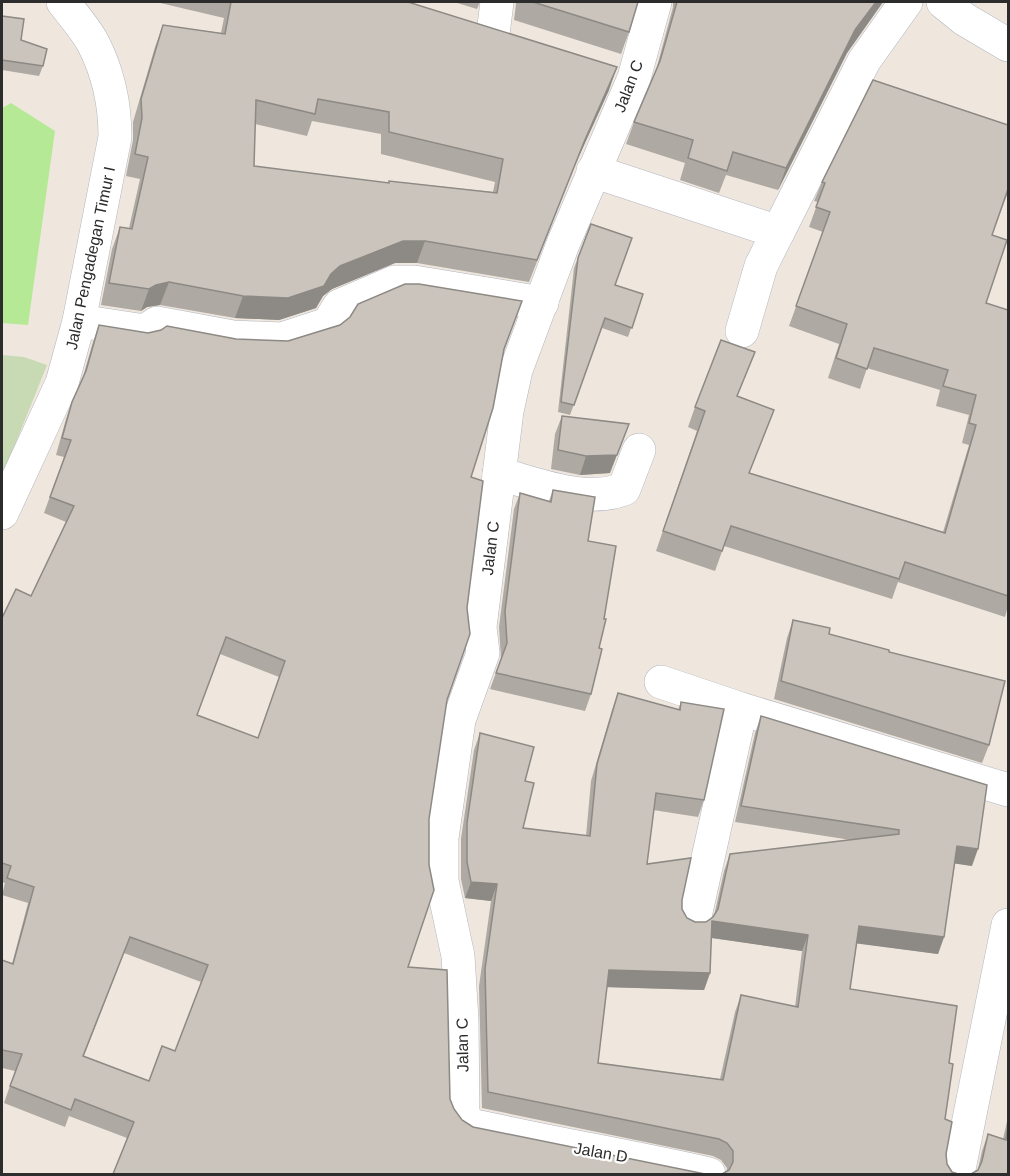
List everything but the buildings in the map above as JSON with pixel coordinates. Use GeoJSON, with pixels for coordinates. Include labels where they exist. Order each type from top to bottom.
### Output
{"type":"FeatureCollection","features":[{"type":"Feature","properties":{"kind":"street","name":"Jalan Pengadegan Timur I"},"geometry":{"type":"LineString","coordinates":[[2,513],[63,383],[79,321],[115,137],[115,111],[110,85],[93,43],[63,2]]}},
{"type":"Feature","properties":{"kind":"street"},"geometry":{"type":"LineString","coordinates":[[493,34],[497,2]]}},
{"type":"Feature","properties":{"kind":"street","name":"Jalan C"},"geometry":{"type":"LineString","coordinates":[[463,1115],[462,1020],[458,956],[442,881],[442,838],[459,720],[483,653],[480,627],[507,411],[516,370],[593,171],[634,78],[656,2]]}},
{"type":"Feature","properties":{"kind":"street"},"geometry":{"type":"LineString","coordinates":[[742,331],[761,266],[778,231],[864,61],[906,2]]}},
{"type":"Feature","properties":{"kind":"street"},"geometry":{"type":"LineString","coordinates":[[943,2],[964,19],[1008,45]]}},
{"type":"Feature","properties":{"kind":"street"},"geometry":{"type":"LineString","coordinates":[[460,23],[525,44]]}},
{"type":"Feature","properties":{"kind":"street"},"geometry":{"type":"LineString","coordinates":[[601,68],[634,78]]}},
{"type":"Feature","properties":{"kind":"street"},"geometry":{"type":"LineString","coordinates":[[593,171],[778,231]]}},
{"type":"Feature","properties":{"kind":"street"},"geometry":{"type":"LineString","coordinates":[[79,321],[146,331],[157,323],[233,337],[282,339],[328,324],[339,306],[395,282],[414,282],[542,303]]}},
{"type":"Feature","properties":{"kind":"street"},"geometry":{"type":"LineString","coordinates":[[499,474],[575,494],[612,494],[624,489],[639,450]]}},
{"type":"Feature","properties":{"kind":"street"},"geometry":{"type":"LineString","coordinates":[[661,682],[741,709],[1008,790]]}},
{"type":"Feature","properties":{"kind":"street"},"geometry":{"type":"LineString","coordinates":[[694,921],[741,709]]}},
{"type":"Feature","properties":{"kind":"street"},"geometry":{"type":"LineString","coordinates":[[958,1174],[1008,925]]}},
{"type":"Feature","properties":{"kind":"street","name":"Jalan D"},"geometry":{"type":"LineString","coordinates":[[463,1115],[471,1125],[709,1174]]}},
{"type":"Feature","properties":{"kind":"green space"},"geometry":{"type":"Polygon","coordinates":[[[11,103],[55,131],[28,325],[2,323],[2,108],[11,103]]]}},
{"type":"Feature","properties":{"kind":"green space"},"geometry":{"type":"Polygon","coordinates":[[[2,355],[24,357],[47,365],[2,477],[2,355]]]}}]}
